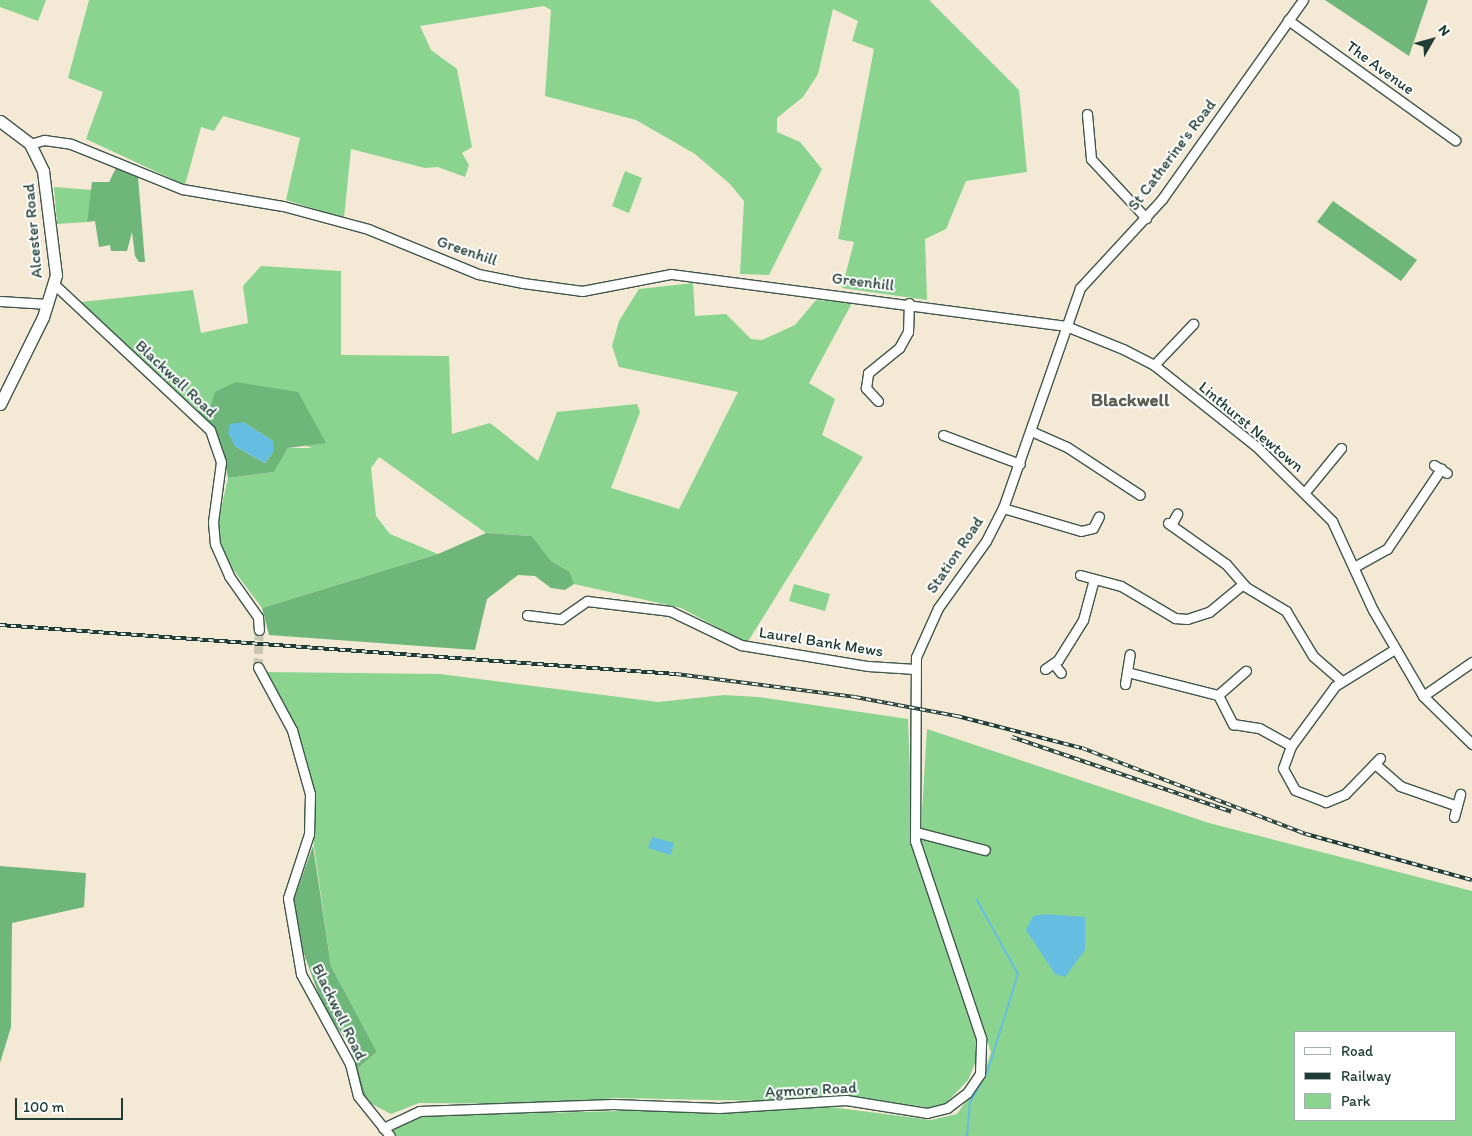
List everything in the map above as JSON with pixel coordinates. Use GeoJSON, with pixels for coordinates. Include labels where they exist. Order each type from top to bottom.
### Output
{"type":"FeatureCollection","features":[{"type":"Feature","properties":{"kind":"main road","name":"Alcester Road"},"geometry":{"type":"LineString","coordinates":[[0,121],[30,144],[46,180],[55,285],[48,304],[0,404]]}},
{"type":"Feature","properties":{"kind":"street","name":"St Catherine's Road"},"geometry":{"type":"LineString","coordinates":[[1066,326],[1088,276],[1146,218],[1303,0]]}},
{"type":"Feature","properties":{"kind":"street","name":"The Avenue"},"geometry":{"type":"LineString","coordinates":[[1288,20],[1455,140]]}},
{"type":"Feature","properties":{"kind":"street"},"geometry":{"type":"LineString","coordinates":[[1087,114],[1091,159],[1146,218]]}},
{"type":"Feature","properties":{"kind":"street","name":"Greenhill"},"geometry":{"type":"LineString","coordinates":[[30,144],[44,140],[71,144],[182,189],[283,206],[359,226],[478,274],[523,282],[582,291],[671,274],[909,303],[1066,326]]}},
{"type":"Feature","properties":{"kind":"street","name":"Blackwell Road"},"geometry":{"type":"LineString","coordinates":[[55,285],[210,430],[221,462],[213,522],[215,544],[229,576],[258,617],[259,630]]}},
{"type":"Feature","properties":{"kind":"street"},"geometry":{"type":"LineString","coordinates":[[0,301],[48,304]]}},
{"type":"Feature","properties":{"kind":"street","name":"Greenhill"},"geometry":{"type":"LineString","coordinates":[[878,401],[866,388],[868,373],[899,348],[908,332],[909,303]]}},
{"type":"Feature","properties":{"kind":"street"},"geometry":{"type":"LineString","coordinates":[[1154,365],[1193,324]]}},
{"type":"Feature","properties":{"kind":"street","name":"Linthurst Newtown"},"geometry":{"type":"LineString","coordinates":[[1066,326],[1154,365],[1256,446],[1305,492],[1332,521],[1395,649],[1423,696],[1472,744]]}},
{"type":"Feature","properties":{"kind":"street","name":"Station Road"},"geometry":{"type":"LineString","coordinates":[[917,718],[915,669],[920,646],[938,608],[986,541],[1003,508],[1020,464],[1066,326]]}},
{"type":"Feature","properties":{"kind":"street"},"geometry":{"type":"LineString","coordinates":[[1031,431],[1067,447],[1140,494]]}},
{"type":"Feature","properties":{"kind":"street"},"geometry":{"type":"LineString","coordinates":[[943,435],[1020,464]]}},
{"type":"Feature","properties":{"kind":"street"},"geometry":{"type":"LineString","coordinates":[[1305,492],[1341,448]]}},
{"type":"Feature","properties":{"kind":"street"},"geometry":{"type":"LineString","coordinates":[[1354,567],[1387,549],[1441,469]]}},
{"type":"Feature","properties":{"kind":"street"},"geometry":{"type":"LineString","coordinates":[[1003,508],[1082,531],[1094,528],[1099,516]]}},
{"type":"Feature","properties":{"kind":"street"},"geometry":{"type":"LineString","coordinates":[[1177,514],[1170,524],[1226,564],[1243,584],[1286,611],[1313,656],[1341,680]]}},
{"type":"Feature","properties":{"kind":"street"},"geometry":{"type":"LineString","coordinates":[[1080,575],[1122,586],[1175,618],[1187,619],[1209,612],[1243,584]]}},
{"type":"Feature","properties":{"kind":"street"},"geometry":{"type":"LineString","coordinates":[[1045,669],[1054,664],[1083,620],[1094,579]]}},
{"type":"Feature","properties":{"kind":"street","name":"Laurel Bank Mews"},"geometry":{"type":"LineString","coordinates":[[527,615],[560,619],[587,601],[670,611],[741,645],[849,664],[915,669]]}},
{"type":"Feature","properties":{"kind":"street"},"geometry":{"type":"LineString","coordinates":[[1395,649],[1341,680],[1291,746],[1283,768],[1295,790],[1309,798],[1336,799],[1378,761],[1400,786],[1457,806]]}},
{"type":"Feature","properties":{"kind":"street"},"geometry":{"type":"LineString","coordinates":[[1125,684],[1130,654]]}},
{"type":"Feature","properties":{"kind":"street"},"geometry":{"type":"LineString","coordinates":[[1423,696],[1472,662]]}},
{"type":"Feature","properties":{"kind":"street"},"geometry":{"type":"LineString","coordinates":[[1054,664],[1061,673]]}},
{"type":"Feature","properties":{"kind":"street","name":"Blackwell Road"},"geometry":{"type":"LineString","coordinates":[[258,667],[292,730],[310,794],[309,834],[288,898],[301,974],[350,1064],[358,1096],[390,1136]]}},
{"type":"Feature","properties":{"kind":"street"},"geometry":{"type":"LineString","coordinates":[[1127,672],[1218,695],[1234,724],[1259,728],[1291,746]]}},
{"type":"Feature","properties":{"kind":"street"},"geometry":{"type":"LineString","coordinates":[[1218,695],[1242,674],[1246,685]]}},
{"type":"Feature","properties":{"kind":"street","name":"Agmore Road"},"geometry":{"type":"LineString","coordinates":[[383,1128],[403,1116],[436,1109],[613,1104],[719,1108],[846,1100],[913,1112],[947,1108],[967,1093],[980,1074],[984,1051],[916,832],[917,718]]}},
{"type":"Feature","properties":{"kind":"street"},"geometry":{"type":"LineString","coordinates":[[1454,817],[1460,794]]}},
{"type":"Feature","properties":{"kind":"street"},"geometry":{"type":"LineString","coordinates":[[916,832],[985,850]]}},
{"type":"Feature","properties":{"kind":"green space"},"geometry":{"type":"Polygon","coordinates":[[[0,0],[46,0],[38,21],[0,7],[0,0]]]}},
{"type":"Feature","properties":{"kind":"green space"},"geometry":{"type":"Polygon","coordinates":[[[89,0],[929,0],[1019,90],[1027,172],[966,181],[946,229],[925,239],[927,300],[842,288],[854,242],[838,239],[874,49],[852,41],[858,21],[833,9],[818,74],[803,97],[777,118],[777,132],[800,142],[822,169],[769,275],[740,274],[744,201],[730,184],[695,154],[636,120],[545,96],[551,10],[544,6],[420,26],[431,50],[457,69],[472,147],[462,153],[469,165],[465,177],[438,167],[425,168],[351,149],[344,218],[286,200],[300,138],[223,116],[214,131],[201,127],[185,185],[86,139],[103,92],[68,78],[89,0]]]}},
{"type":"Feature","properties":{"kind":"green space"},"geometry":{"type":"Polygon","coordinates":[[[1325,0],[1428,0],[1409,56],[1325,0]]]}},
{"type":"Feature","properties":{"kind":"green space"},"geometry":{"type":"Polygon","coordinates":[[[116,168],[138,177],[145,262],[139,262],[135,256],[132,232],[127,251],[111,251],[110,245],[99,247],[95,221],[87,222],[92,182],[109,182],[116,168]]]}},
{"type":"Feature","properties":{"kind":"green space"},"geometry":{"type":"Polygon","coordinates":[[[625,171],[642,178],[629,213],[612,206],[625,171]]]}},
{"type":"Feature","properties":{"kind":"green space"},"geometry":{"type":"Polygon","coordinates":[[[54,187],[92,190],[87,222],[57,224],[54,187]]]}},
{"type":"Feature","properties":{"kind":"green space"},"geometry":{"type":"Polygon","coordinates":[[[1333,201],[1417,260],[1401,281],[1317,222],[1333,201]]]}},
{"type":"Feature","properties":{"kind":"green space"},"geometry":{"type":"Polygon","coordinates":[[[261,266],[341,271],[341,355],[449,356],[452,434],[490,423],[538,461],[557,412],[637,404],[640,412],[611,488],[679,509],[738,392],[619,367],[612,346],[619,321],[639,289],[693,283],[695,316],[726,314],[751,339],[762,340],[795,325],[816,300],[852,303],[809,383],[835,399],[822,435],[863,457],[747,643],[681,608],[574,584],[570,572],[551,561],[532,536],[486,533],[379,457],[371,468],[376,516],[390,534],[438,554],[262,608],[229,564],[219,539],[218,522],[228,478],[274,472],[288,448],[312,448],[210,409],[198,410],[105,330],[81,302],[193,290],[201,333],[248,323],[243,286],[261,266]]]}},
{"type":"Feature","properties":{"kind":"green space"},"geometry":{"type":"Polygon","coordinates":[[[236,382],[298,392],[326,443],[288,448],[274,472],[228,478],[221,443],[198,410],[210,409],[215,392],[236,382]],[[243,422],[235,446],[265,463],[273,452],[273,441],[243,422]]]}},
{"type":"Feature","properties":{"kind":"green space"},"geometry":{"type":"Polygon","coordinates":[[[486,533],[532,536],[551,561],[570,572],[574,584],[565,590],[551,588],[535,576],[518,575],[487,599],[475,650],[269,635],[262,608],[438,554],[486,533]]]}},
{"type":"Feature","properties":{"kind":"green space"},"geometry":{"type":"Polygon","coordinates":[[[794,584],[830,594],[825,611],[789,601],[794,584]]]}},
{"type":"Feature","properties":{"kind":"green space"},"geometry":{"type":"Polygon","coordinates":[[[263,672],[440,674],[658,702],[724,695],[758,697],[908,719],[913,850],[977,1038],[978,1056],[968,1080],[945,1104],[930,1108],[839,1094],[764,1101],[617,1098],[543,1104],[419,1103],[391,1114],[368,1102],[358,1068],[377,1052],[331,966],[314,847],[309,768],[295,724],[263,672]]]}},
{"type":"Feature","properties":{"kind":"green space"},"geometry":{"type":"Polygon","coordinates":[[[927,729],[1209,823],[1472,891],[1472,1136],[394,1136],[390,1126],[418,1116],[823,1106],[931,1120],[957,1114],[984,1076],[991,1052],[920,845],[927,729]]]}},
{"type":"Feature","properties":{"kind":"green space"},"geometry":{"type":"Polygon","coordinates":[[[313,846],[331,966],[377,1052],[358,1068],[368,1102],[363,1102],[350,1046],[323,1006],[296,932],[293,902],[313,846]]]}},
{"type":"Feature","properties":{"kind":"green space"},"geometry":{"type":"Polygon","coordinates":[[[0,866],[86,873],[84,907],[12,923],[11,1027],[0,1063],[0,866]]]}},
{"type":"Feature","properties":{"kind":"water"},"geometry":{"type":"Polygon","coordinates":[[[243,422],[273,441],[273,452],[265,463],[235,446],[228,433],[230,424],[243,422]]]}},
{"type":"Feature","properties":{"kind":"water"},"geometry":{"type":"Polygon","coordinates":[[[652,837],[674,843],[671,855],[648,848],[652,837]]]}},
{"type":"Feature","properties":{"kind":"water"},"geometry":{"type":"Polygon","coordinates":[[[1045,914],[1085,917],[1085,950],[1065,977],[1055,974],[1026,930],[1033,916],[1045,914]]]}},
{"type":"Feature","properties":{"kind":"waterway"},"geometry":{"type":"LineString","coordinates":[[967,1136],[970,1102],[987,1073],[1018,974],[977,900]]}},
{"type":"Feature","properties":{"kind":"tunnel"},"geometry":{"type":"LineString","coordinates":[[258,667],[259,630]]}},
{"type":"Feature","properties":{"kind":"railway"},"geometry":{"type":"LineString","coordinates":[[0,625],[676,674],[855,697],[957,716],[1082,748],[1306,834],[1472,880]]}},
{"type":"Feature","properties":{"kind":"railway"},"geometry":{"type":"LineString","coordinates":[[1012,737],[1232,812]]}},
{"type":"Feature","properties":{"kind":"district","name":"Blackwell"},"geometry":{"type":"Point","coordinates":[1130,400]}}]}
